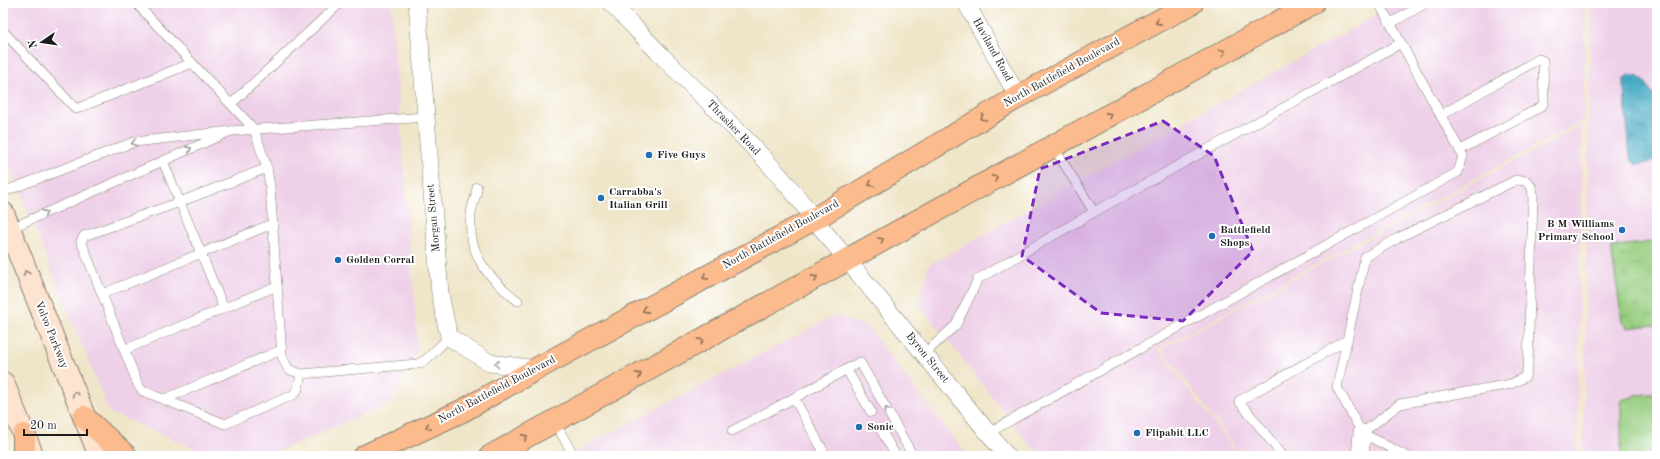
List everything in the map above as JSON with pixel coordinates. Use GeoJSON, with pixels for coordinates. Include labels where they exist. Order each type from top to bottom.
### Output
{"type":"FeatureCollection","features":[{"type":"Feature","properties":{"kind":"main road","name":"North Battlefield Boulevard"},"geometry":{"type":"LineString","coordinates":[[365,456],[464,410],[536,369],[814,219],[1018,97],[1192,3]]}},
{"type":"Feature","properties":{"kind":"main road"},"geometry":{"type":"LineString","coordinates":[[491,456],[1313,3]]}},
{"type":"Feature","properties":{"kind":"main road","name":"Volvo Parkway"},"geometry":{"type":"LineString","coordinates":[[6,221],[100,456]]}},
{"type":"Feature","properties":{"kind":"main road"},"geometry":{"type":"LineString","coordinates":[[3,383],[32,456]]}},
{"type":"Feature","properties":{"kind":"main road"},"geometry":{"type":"LineString","coordinates":[[84,417],[126,456]]}},
{"type":"Feature","properties":{"kind":"main road"},"geometry":{"type":"LineString","coordinates":[[24,435],[24,456]]}},
{"type":"Feature","properties":{"kind":"street","name":"Morgan Street"},"geometry":{"type":"LineString","coordinates":[[417,3],[440,294],[449,337]]}},
{"type":"Feature","properties":{"kind":"street","name":"Thrasher Road"},"geometry":{"type":"LineString","coordinates":[[611,3],[663,58],[736,129],[802,203],[848,260]]}},
{"type":"Feature","properties":{"kind":"street","name":"Haviland Road"},"geometry":{"type":"LineString","coordinates":[[966,3],[1018,97]]}},
{"type":"Feature","properties":{"kind":"street","name":"Byron Street"},"geometry":{"type":"LineString","coordinates":[[848,260],[1007,456]]}},
{"type":"Feature","properties":{"kind":"street"},"geometry":{"type":"LineString","coordinates":[[449,337],[490,363],[536,369]]}},
{"type":"Feature","properties":{"kind":"street"},"geometry":{"type":"LineString","coordinates":[[1360,456],[1362,433]]}},
{"type":"Feature","properties":{"kind":"lane"},"geometry":{"type":"LineString","coordinates":[[136,3],[254,129],[267,168],[270,187],[281,350],[288,369],[301,374],[423,363],[438,346],[449,337]]}},
{"type":"Feature","properties":{"kind":"lane"},"geometry":{"type":"LineString","coordinates":[[231,104],[340,3]]}},
{"type":"Feature","properties":{"kind":"lane"},"geometry":{"type":"LineString","coordinates":[[988,433],[1458,172],[1464,156],[1380,3]]}},
{"type":"Feature","properties":{"kind":"lane"},"geometry":{"type":"LineString","coordinates":[[1391,23],[1426,3]]}},
{"type":"Feature","properties":{"kind":"lane"},"geometry":{"type":"LineString","coordinates":[[3,31],[76,109],[192,63]]}},
{"type":"Feature","properties":{"kind":"lane"},"geometry":{"type":"LineString","coordinates":[[924,354],[956,325],[978,279],[1094,212],[1401,43]]}},
{"type":"Feature","properties":{"kind":"lane"},"geometry":{"type":"LineString","coordinates":[[1441,115],[1539,59],[1543,61],[1544,102],[1541,107],[1460,150]]}},
{"type":"Feature","properties":{"kind":"lane"},"geometry":{"type":"LineString","coordinates":[[3,192],[134,142],[231,130],[426,117]]}},
{"type":"Feature","properties":{"kind":"lane"},"geometry":{"type":"LineString","coordinates":[[6,221],[163,160],[231,130]]}},
{"type":"Feature","properties":{"kind":"lane"},"geometry":{"type":"LineString","coordinates":[[1053,146],[1094,212]]}},
{"type":"Feature","properties":{"kind":"lane"},"geometry":{"type":"LineString","coordinates":[[163,160],[224,308]]}},
{"type":"Feature","properties":{"kind":"lane"},"geometry":{"type":"LineString","coordinates":[[267,168],[82,238],[82,247],[139,387],[143,390],[225,424],[292,396],[298,389],[301,374]]}},
{"type":"Feature","properties":{"kind":"lane"},"geometry":{"type":"LineString","coordinates":[[1362,433],[1400,404],[1511,384],[1525,377],[1528,365],[1533,197],[1532,188],[1527,181],[1516,180],[1398,238],[1366,257],[1337,387],[1362,433],[1406,456]]}},
{"type":"Feature","properties":{"kind":"lane"},"geometry":{"type":"LineString","coordinates":[[477,187],[471,221],[474,250],[480,263],[506,292],[518,301]]}},
{"type":"Feature","properties":{"kind":"lane"},"geometry":{"type":"LineString","coordinates":[[102,294],[272,224]]}},
{"type":"Feature","properties":{"kind":"lane"},"geometry":{"type":"LineString","coordinates":[[124,350],[277,286]]}},
{"type":"Feature","properties":{"kind":"lane"},"geometry":{"type":"LineString","coordinates":[[1283,456],[1239,401],[1347,340]]}},
{"type":"Feature","properties":{"kind":"lane"},"geometry":{"type":"LineString","coordinates":[[165,399],[281,350]]}},
{"type":"Feature","properties":{"kind":"lane"},"geometry":{"type":"LineString","coordinates":[[732,431],[860,362],[913,456]]}},
{"type":"Feature","properties":{"kind":"lane"},"geometry":{"type":"LineString","coordinates":[[846,370],[871,412]]}},
{"type":"Feature","properties":{"kind":"lane"},"geometry":{"type":"LineString","coordinates":[[794,398],[826,456]]}},
{"type":"Feature","properties":{"kind":"lane"},"geometry":{"type":"LineString","coordinates":[[554,421],[574,456]]}},
{"type":"Feature","properties":{"kind":"lane"},"geometry":{"type":"LineString","coordinates":[[881,430],[896,456]]}},
{"type":"Feature","properties":{"kind":"highlighted area"},"geometry":{"type":"Polygon","coordinates":[[[1163,121],[1214,156],[1253,251],[1183,321],[1101,313],[1022,256],[1040,169],[1163,121]]]}},
{"type":"Feature","properties":{"kind":"shaded area"},"geometry":{"type":"Polygon","coordinates":[[[3,3],[391,3],[418,349],[390,403],[266,456],[213,456],[109,412],[3,150],[3,3]]]}},
{"type":"Feature","properties":{"kind":"shaded area"},"geometry":{"type":"Polygon","coordinates":[[[1398,3],[1586,3],[1584,120],[1158,349],[1239,456],[1039,456],[918,303],[929,265],[1398,3]]]}},
{"type":"Feature","properties":{"kind":"shaded area","name":"B M Williams Primary School"},"geometry":{"type":"Polygon","coordinates":[[[1591,3],[1657,3],[1657,456],[1583,456],[1591,3]]]}},
{"type":"Feature","properties":{"kind":"shaded area"},"geometry":{"type":"Polygon","coordinates":[[[1582,125],[1577,456],[1242,456],[1162,349],[1582,125]]]}},
{"type":"Feature","properties":{"kind":"shaded area"},"geometry":{"type":"Polygon","coordinates":[[[834,316],[866,326],[968,456],[567,456],[834,316]]]}},
{"type":"Feature","properties":{"kind":"green space"},"geometry":{"type":"Polygon","coordinates":[[[1657,241],[1657,339],[1655,325],[1628,328],[1622,321],[1611,247],[1657,241]]]}},
{"type":"Feature","properties":{"kind":"green space"},"geometry":{"type":"Polygon","coordinates":[[[1644,394],[1657,394],[1657,456],[1621,456],[1621,400],[1644,394]]]}},
{"type":"Feature","properties":{"kind":"water"},"geometry":{"type":"Polygon","coordinates":[[[1629,75],[1637,76],[1646,83],[1657,102],[1657,158],[1648,163],[1636,165],[1630,158],[1624,90],[1624,79],[1629,75]]]}},
{"type":"Feature","properties":{"kind":"place","name":"Five Guys"},"geometry":{"type":"Point","coordinates":[649,155]}},
{"type":"Feature","properties":{"kind":"place","name":"Carrabba's Italian Grill"},"geometry":{"type":"Point","coordinates":[601,198]}},
{"type":"Feature","properties":{"kind":"place","name":"B M Williams Primary School"},"geometry":{"type":"Point","coordinates":[1622,230]}},
{"type":"Feature","properties":{"kind":"place","name":"Battlefield Shops"},"geometry":{"type":"Point","coordinates":[1212,236]}},
{"type":"Feature","properties":{"kind":"place","name":"Golden Corral"},"geometry":{"type":"Point","coordinates":[338,260]}},
{"type":"Feature","properties":{"kind":"place","name":"Sonic"},"geometry":{"type":"Point","coordinates":[859,427]}},
{"type":"Feature","properties":{"kind":"place","name":"Flipabit LLC"},"geometry":{"type":"Point","coordinates":[1137,433]}}]}
